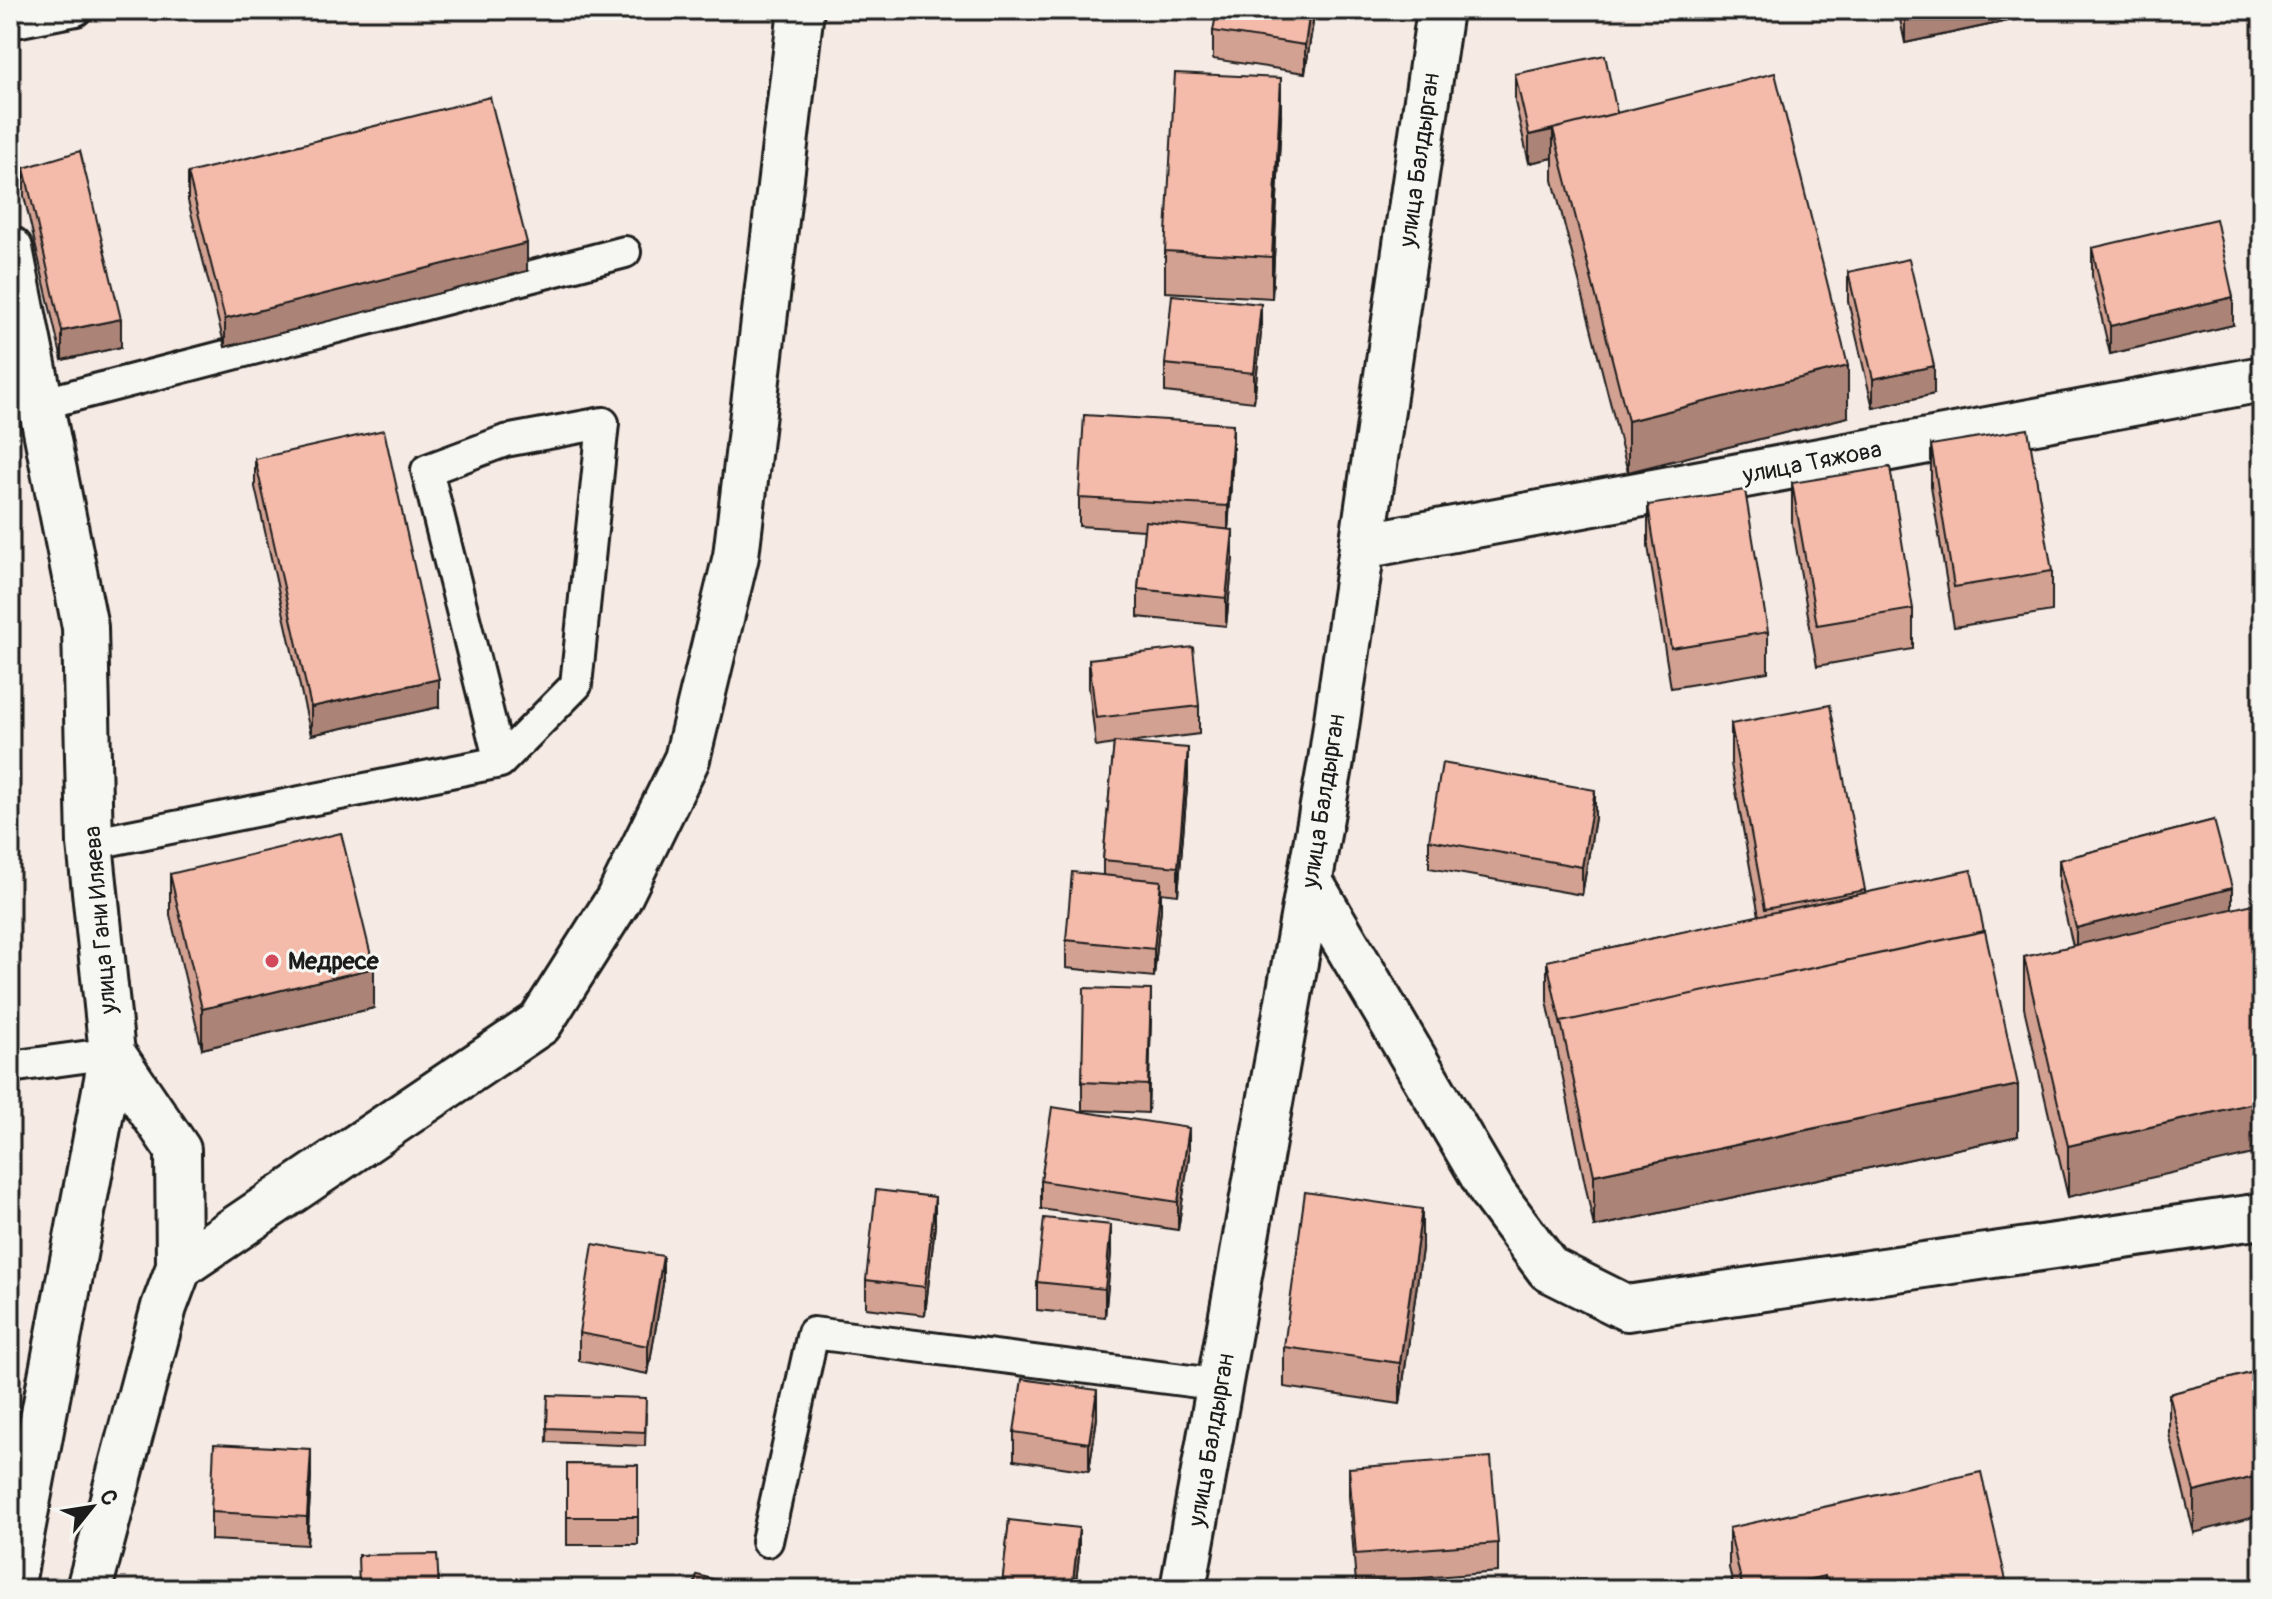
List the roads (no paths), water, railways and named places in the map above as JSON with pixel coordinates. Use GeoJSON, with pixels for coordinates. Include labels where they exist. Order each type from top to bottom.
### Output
{"type":"FeatureCollection","features":[{"type":"Feature","properties":{"kind":"street"},"geometry":{"type":"LineString","coordinates":[[179,1267],[540,1023],[618,900],[687,759],[736,556],[801,10]]}},
{"type":"Feature","properties":{"kind":"street","name":"улица Балдырган"},"geometry":{"type":"LineString","coordinates":[[1183,1589],[1310,882],[1440,10]]}},
{"type":"Feature","properties":{"kind":"street","name":"улица Гани Иляева"},"geometry":{"type":"LineString","coordinates":[[10,249],[85,627],[90,844],[112,1053],[12,1578]]}},
{"type":"Feature","properties":{"kind":"street","name":"улица Тяжова"},"geometry":{"type":"LineString","coordinates":[[1362,546],[2262,379]]}},
{"type":"Feature","properties":{"kind":"street"},"geometry":{"type":"LineString","coordinates":[[1310,882],[1503,1207],[1549,1269],[1627,1308],[2262,1216]]}},
{"type":"Feature","properties":{"kind":"street"},"geometry":{"type":"LineString","coordinates":[[89,1589],[164,1307],[179,1267],[178,1150],[112,1053]]}},
{"type":"Feature","properties":{"kind":"lane"},"geometry":{"type":"LineString","coordinates":[[10,23],[76,10]]}},
{"type":"Feature","properties":{"kind":"lane"},"geometry":{"type":"LineString","coordinates":[[41,404],[625,252]]}},
{"type":"Feature","properties":{"kind":"lane"},"geometry":{"type":"LineString","coordinates":[[90,844],[500,762],[576,685],[603,423],[505,441],[427,470],[500,762]]}},
{"type":"Feature","properties":{"kind":"lane"},"geometry":{"type":"LineString","coordinates":[[10,1067],[112,1053]]}},
{"type":"Feature","properties":{"kind":"lane"},"geometry":{"type":"LineString","coordinates":[[767,1541],[813,1333],[1222,1385]]}},
{"type":"Feature","properties":{"kind":"place","name":"Медресе"},"geometry":{"type":"Point","coordinates":[272,961]}}]}
